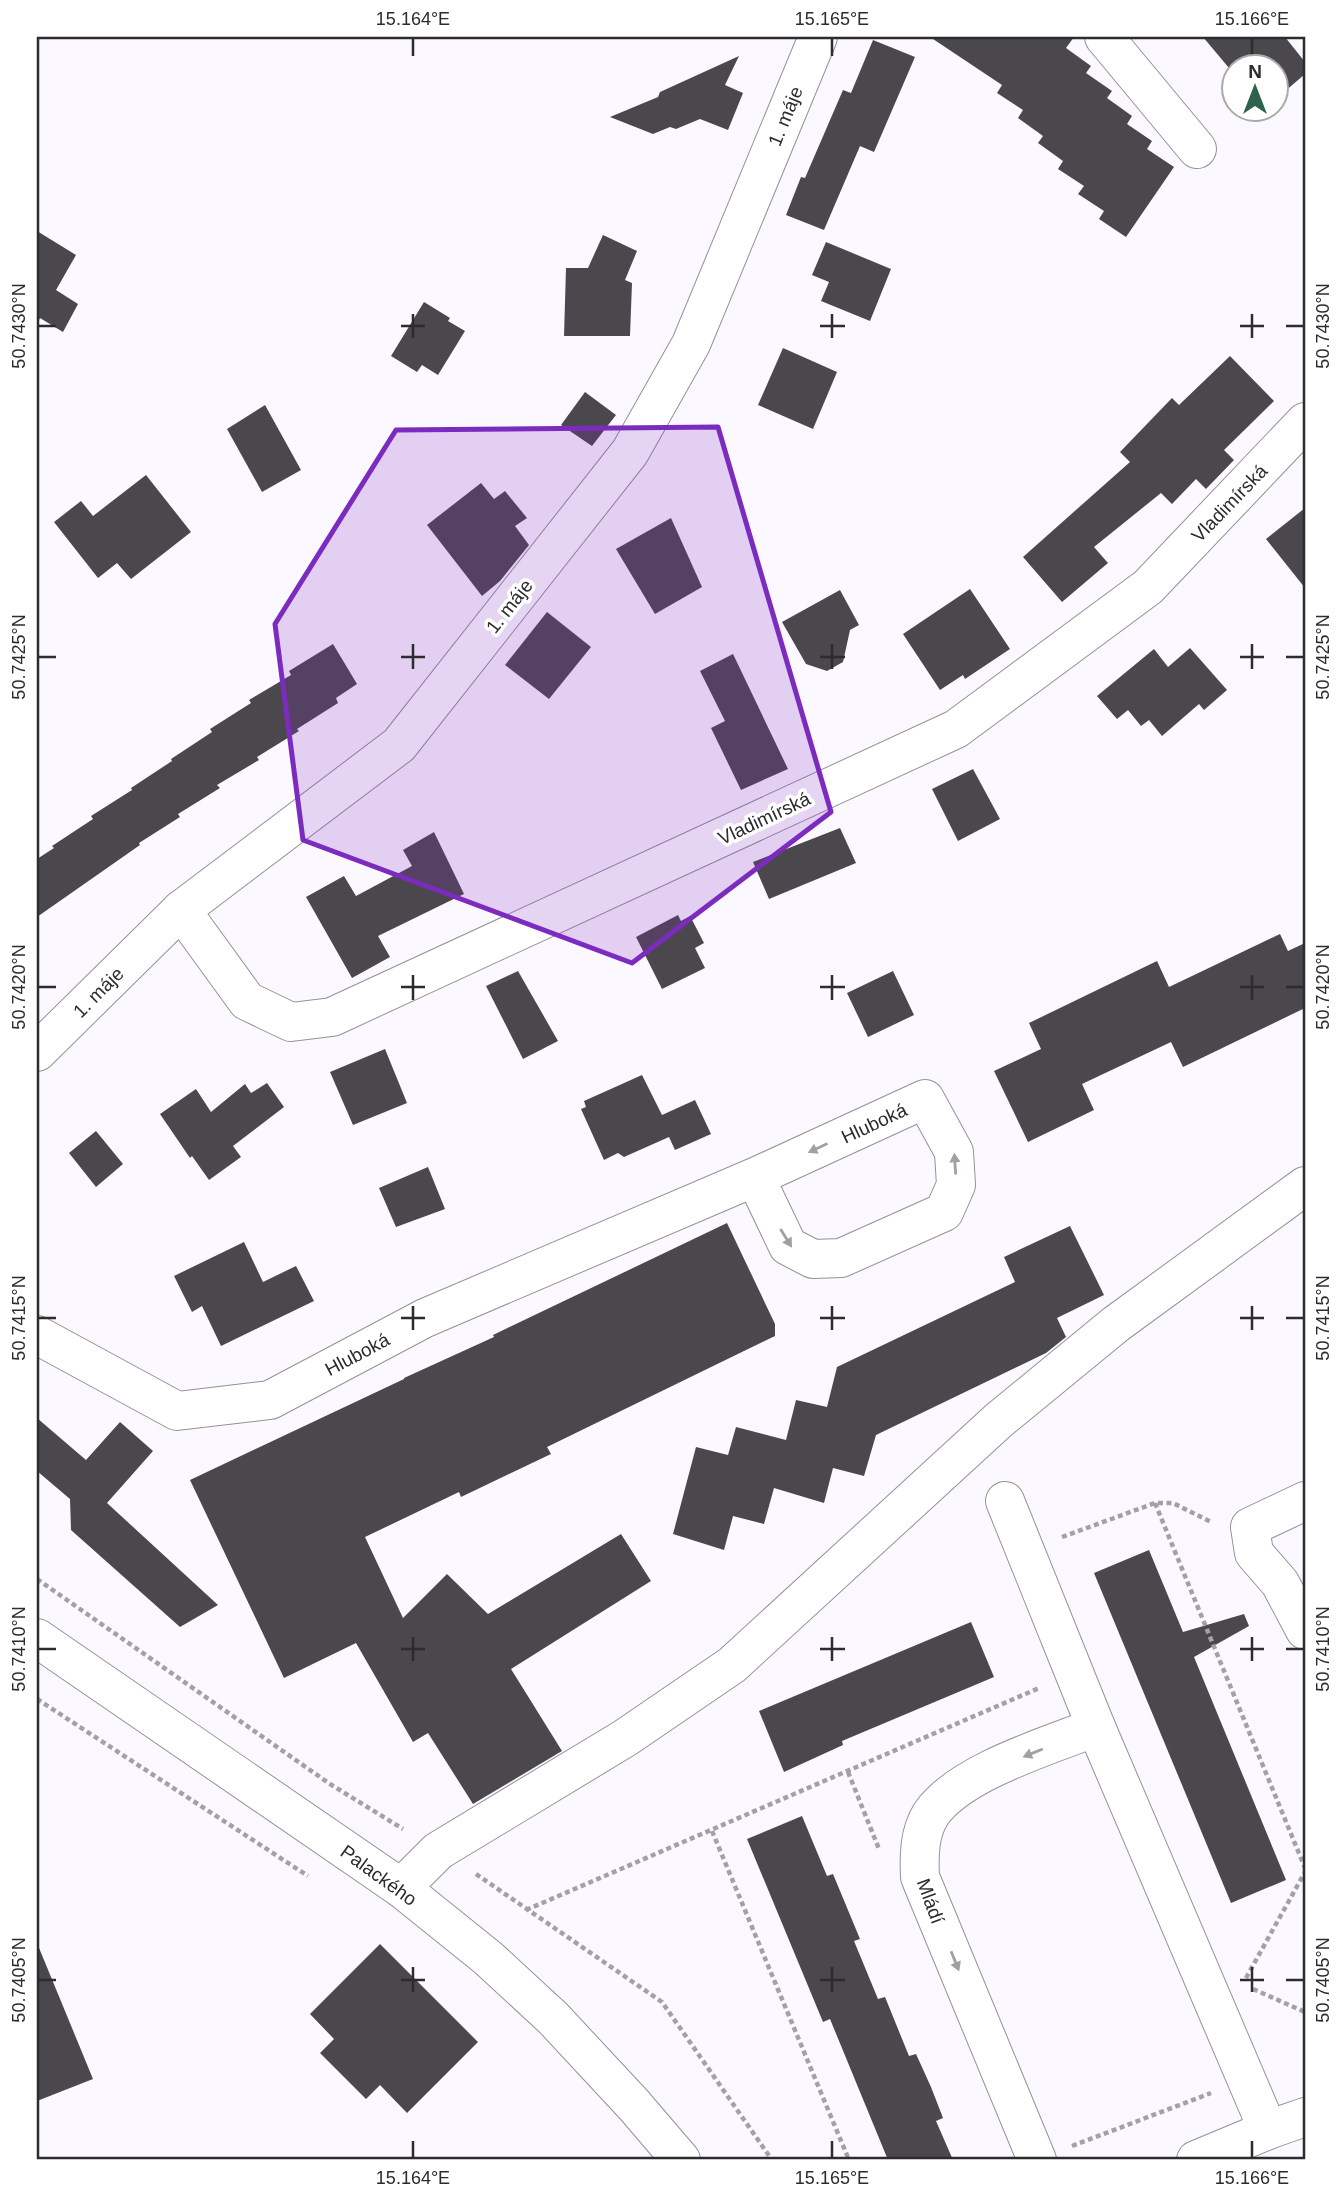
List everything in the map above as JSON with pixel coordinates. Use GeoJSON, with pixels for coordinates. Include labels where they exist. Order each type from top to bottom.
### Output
{"type":"FeatureCollection","features":[{"type":"Feature","properties":{"kind":"street","name":"1. máje"},"geometry":{"type":"LineString","coordinates":[[37,1052],[181,910],[399,745],[630,452],[691,344],[818,37]]}},
{"type":"Feature","properties":{"kind":"street"},"geometry":{"type":"LineString","coordinates":[[1104,37],[1197,149]]}},
{"type":"Feature","properties":{"kind":"street","name":"Vladimírská"},"geometry":{"type":"LineString","coordinates":[[181,910],[247,1001],[291,1022],[332,1017],[956,729],[1148,587],[1305,422]]}},
{"type":"Feature","properties":{"kind":"street","name":"Hluboká"},"geometry":{"type":"LineString","coordinates":[[37,1335],[177,1411],[270,1399],[425,1318],[755,1177],[925,1099],[954,1152],[956,1185],[944,1212],[841,1258],[813,1259],[788,1246],[755,1177]]}},
{"type":"Feature","properties":{"kind":"street"},"geometry":{"type":"LineString","coordinates":[[401,1888],[438,1851],[625,1738],[732,1665],[999,1420],[1116,1324],[1305,1185]]}},
{"type":"Feature","properties":{"kind":"street"},"geometry":{"type":"LineString","coordinates":[[1005,1501],[1096,1727],[1268,2130]]}},
{"type":"Feature","properties":{"kind":"street"},"geometry":{"type":"LineString","coordinates":[[1305,1501],[1251,1527],[1254,1553],[1280,1583],[1305,1630]]}},
{"type":"Feature","properties":{"kind":"street","name":"Palackého"},"geometry":{"type":"LineString","coordinates":[[37,1638],[401,1888],[488,1958],[553,2018],[681,2160]]}},
{"type":"Feature","properties":{"kind":"street","name":"Mládí"},"geometry":{"type":"LineString","coordinates":[[1037,2160],[920,1877],[919,1848],[930,1816],[951,1793],[979,1774],[1096,1727]]}},
{"type":"Feature","properties":{"kind":"street"},"geometry":{"type":"LineString","coordinates":[[1196,2160],[1305,2117]]}},
{"type":"Feature","properties":{"kind":"path"},"geometry":{"type":"LineString","coordinates":[[1155,1503],[1305,1870],[1242,1985],[1305,2012]]}},
{"type":"Feature","properties":{"kind":"path"},"geometry":{"type":"LineString","coordinates":[[1060,1538],[1155,1503],[1173,1503],[1253,1543]]}},
{"type":"Feature","properties":{"kind":"path"},"geometry":{"type":"LineString","coordinates":[[37,1579],[331,1784],[480,1877],[662,2002],[772,2160]]}},
{"type":"Feature","properties":{"kind":"path"},"geometry":{"type":"LineString","coordinates":[[526,1910],[1074,1673]]}},
{"type":"Feature","properties":{"kind":"path"},"geometry":{"type":"LineString","coordinates":[[37,1699],[313,1879]]}},
{"type":"Feature","properties":{"kind":"path"},"geometry":{"type":"LineString","coordinates":[[712,1831],[849,2160]]}},
{"type":"Feature","properties":{"kind":"path"},"geometry":{"type":"LineString","coordinates":[[1037,2160],[1248,2081]]}},
{"type":"Feature","properties":{"kind":"highlighted area"},"geometry":{"type":"Polygon","coordinates":[[[718,427],[831,812],[632,963],[303,840],[275,624],[396,430],[718,427]]]}},
{"type":"Feature","properties":{"kind":"building"},"geometry":{"type":"Polygon","coordinates":[[[930,37],[1074,37],[1066,48],[1091,66],[1086,73],[1112,91],[1107,98],[1132,116],[1127,124],[1152,141],[1147,149],[1174,167],[1126,237],[1099,219],[1104,211],[1078,194],[1084,186],[1058,169],[1063,161],[1038,143],[1043,136],[1018,118],[1023,110],[997,93],[1002,85],[930,37]]]}},
{"type":"Feature","properties":{"kind":"building"},"geometry":{"type":"Polygon","coordinates":[[[1203,37],[1285,37],[1305,62],[1305,74],[1290,87],[1290,52],[1220,52],[1220,57],[1203,37]]]}},
{"type":"Feature","properties":{"kind":"building"},"geometry":{"type":"Polygon","coordinates":[[[873,40],[915,57],[874,152],[860,146],[824,230],[786,215],[801,177],[805,178],[843,90],[851,93],[873,40]]]}},
{"type":"Feature","properties":{"kind":"building"},"geometry":{"type":"Polygon","coordinates":[[[739,56],[725,85],[743,93],[728,130],[700,119],[676,129],[670,127],[653,134],[610,117],[658,97],[660,92],[739,56]]]}},
{"type":"Feature","properties":{"kind":"building"},"geometry":{"type":"Polygon","coordinates":[[[37,231],[76,255],[56,290],[78,304],[63,332],[40,318],[37,324],[37,231]]]}},
{"type":"Feature","properties":{"kind":"building"},"geometry":{"type":"Polygon","coordinates":[[[603,235],[637,251],[625,280],[632,283],[630,336],[564,336],[566,268],[588,268],[603,235]]]}},
{"type":"Feature","properties":{"kind":"building"},"geometry":{"type":"Polygon","coordinates":[[[826,242],[891,269],[870,321],[821,301],[829,282],[812,275],[826,242]]]}},
{"type":"Feature","properties":{"kind":"building"},"geometry":{"type":"Polygon","coordinates":[[[424,302],[465,331],[438,375],[422,365],[417,372],[391,356],[424,302]]]}},
{"type":"Feature","properties":{"kind":"building"},"geometry":{"type":"Polygon","coordinates":[[[783,348],[837,372],[813,429],[758,405],[783,348]]]}},
{"type":"Feature","properties":{"kind":"building"},"geometry":{"type":"Polygon","coordinates":[[[1230,356],[1274,401],[1224,450],[1234,460],[1206,489],[1196,479],[1172,504],[1161,493],[1094,547],[1108,563],[1062,602],[1023,557],[1130,462],[1120,452],[1172,398],[1179,405],[1230,356]]]}},
{"type":"Feature","properties":{"kind":"building"},"geometry":{"type":"Polygon","coordinates":[[[585,392],[616,415],[592,446],[561,425],[585,392]]]}},
{"type":"Feature","properties":{"kind":"building"},"geometry":{"type":"Polygon","coordinates":[[[265,405],[301,470],[262,492],[227,429],[265,405]]]}},
{"type":"Feature","properties":{"kind":"building"},"geometry":{"type":"Polygon","coordinates":[[[146,475],[191,532],[131,579],[117,563],[98,578],[54,522],[81,501],[93,516],[146,475]]]}},
{"type":"Feature","properties":{"kind":"building"},"geometry":{"type":"Polygon","coordinates":[[[481,483],[494,499],[505,491],[527,518],[515,526],[529,545],[500,581],[482,596],[427,525],[481,483]]]}},
{"type":"Feature","properties":{"kind":"building"},"geometry":{"type":"Polygon","coordinates":[[[1305,508],[1305,588],[1266,539],[1305,508]]]}},
{"type":"Feature","properties":{"kind":"building"},"geometry":{"type":"Polygon","coordinates":[[[671,518],[702,587],[655,614],[616,549],[671,518]]]}},
{"type":"Feature","properties":{"kind":"building"},"geometry":{"type":"Polygon","coordinates":[[[970,589],[1010,649],[965,679],[963,675],[940,690],[903,634],[970,589]]]}},
{"type":"Feature","properties":{"kind":"building"},"geometry":{"type":"Polygon","coordinates":[[[840,590],[859,625],[850,630],[843,662],[827,671],[806,664],[782,622],[840,590]]]}},
{"type":"Feature","properties":{"kind":"building"},"geometry":{"type":"Polygon","coordinates":[[[547,612],[591,647],[549,699],[505,665],[547,612]]]}},
{"type":"Feature","properties":{"kind":"building"},"geometry":{"type":"Polygon","coordinates":[[[333,644],[357,684],[336,698],[338,703],[257,757],[259,760],[217,785],[220,788],[178,814],[180,817],[139,843],[140,845],[37,917],[37,859],[93,819],[91,816],[212,732],[210,729],[251,703],[249,700],[291,675],[289,671],[333,644]]]}},
{"type":"Feature","properties":{"kind":"building"},"geometry":{"type":"Polygon","coordinates":[[[1190,648],[1227,690],[1204,710],[1199,704],[1162,736],[1149,720],[1141,726],[1128,710],[1117,719],[1097,696],[1154,649],[1168,667],[1190,648]]]}},
{"type":"Feature","properties":{"kind":"building"},"geometry":{"type":"Polygon","coordinates":[[[733,654],[788,769],[741,790],[711,728],[725,721],[700,671],[733,654]]]}},
{"type":"Feature","properties":{"kind":"building"},"geometry":{"type":"Polygon","coordinates":[[[973,769],[1000,819],[958,841],[932,789],[973,769]]]}},
{"type":"Feature","properties":{"kind":"building"},"geometry":{"type":"Polygon","coordinates":[[[840,828],[856,863],[769,899],[753,862],[840,828]]]}},
{"type":"Feature","properties":{"kind":"building"},"geometry":{"type":"Polygon","coordinates":[[[434,832],[464,894],[378,936],[390,957],[352,978],[306,897],[344,876],[356,896],[412,866],[403,850],[434,832]]]}},
{"type":"Feature","properties":{"kind":"building"},"geometry":{"type":"Polygon","coordinates":[[[678,915],[681,921],[690,916],[704,943],[695,948],[705,968],[662,989],[636,937],[678,915]]]}},
{"type":"Feature","properties":{"kind":"building"},"geometry":{"type":"Polygon","coordinates":[[[1280,934],[1288,951],[1305,943],[1305,1008],[1183,1067],[1171,1042],[1082,1084],[1094,1110],[1028,1142],[994,1071],[1041,1049],[1029,1023],[1157,961],[1169,987],[1280,934]]]}},
{"type":"Feature","properties":{"kind":"building"},"geometry":{"type":"Polygon","coordinates":[[[518,971],[558,1041],[523,1059],[486,986],[518,971]]]}},
{"type":"Feature","properties":{"kind":"building"},"geometry":{"type":"Polygon","coordinates":[[[893,971],[914,1015],[868,1037],[847,993],[893,971]]]}},
{"type":"Feature","properties":{"kind":"building"},"geometry":{"type":"Polygon","coordinates":[[[385,1049],[407,1103],[353,1125],[330,1072],[385,1049]]]}},
{"type":"Feature","properties":{"kind":"building"},"geometry":{"type":"Polygon","coordinates":[[[642,1075],[662,1115],[695,1100],[711,1134],[675,1150],[669,1137],[624,1157],[618,1153],[604,1160],[581,1109],[586,1107],[584,1101],[642,1075]]]}},
{"type":"Feature","properties":{"kind":"building"},"geometry":{"type":"Polygon","coordinates":[[[267,1083],[284,1107],[233,1146],[241,1157],[209,1180],[192,1156],[190,1158],[160,1114],[196,1089],[211,1112],[245,1084],[251,1093],[267,1083]]]}},
{"type":"Feature","properties":{"kind":"building"},"geometry":{"type":"Polygon","coordinates":[[[96,1131],[123,1164],[96,1187],[69,1153],[96,1131]]]}},
{"type":"Feature","properties":{"kind":"building"},"geometry":{"type":"Polygon","coordinates":[[[428,1167],[445,1209],[396,1227],[379,1188],[428,1167]]]}},
{"type":"Feature","properties":{"kind":"building"},"geometry":{"type":"Polygon","coordinates":[[[727,1223],[775,1324],[775,1336],[547,1447],[551,1454],[461,1497],[459,1492],[365,1537],[403,1618],[447,1574],[488,1614],[621,1534],[651,1581],[511,1669],[562,1751],[473,1804],[428,1733],[413,1742],[356,1643],[284,1678],[190,1480],[494,1337],[493,1335],[727,1223]]]}},
{"type":"Feature","properties":{"kind":"building"},"geometry":{"type":"Polygon","coordinates":[[[1070,1226],[1104,1295],[1057,1318],[1066,1337],[1046,1353],[876,1435],[864,1476],[833,1468],[824,1503],[774,1488],[764,1524],[733,1516],[724,1550],[673,1534],[696,1447],[728,1455],[736,1427],[786,1440],[796,1400],[827,1407],[837,1367],[1015,1282],[1004,1257],[1070,1226]]]}},
{"type":"Feature","properties":{"kind":"building"},"geometry":{"type":"Polygon","coordinates":[[[244,1242],[263,1282],[296,1266],[314,1301],[221,1346],[202,1306],[192,1312],[174,1276],[244,1242]]]}},
{"type":"Feature","properties":{"kind":"building"},"geometry":{"type":"Polygon","coordinates":[[[37,1418],[86,1460],[120,1422],[153,1451],[107,1503],[218,1605],[180,1627],[71,1530],[70,1499],[37,1471],[37,1418]]]}},
{"type":"Feature","properties":{"kind":"building"},"geometry":{"type":"Polygon","coordinates":[[[1149,1550],[1183,1632],[1244,1614],[1249,1626],[1194,1657],[1286,1880],[1231,1903],[1094,1573],[1149,1550]]]}},
{"type":"Feature","properties":{"kind":"building"},"geometry":{"type":"Polygon","coordinates":[[[971,1622],[994,1677],[842,1741],[843,1745],[784,1772],[759,1711],[971,1622]]]}},
{"type":"Feature","properties":{"kind":"building"},"geometry":{"type":"Polygon","coordinates":[[[802,1816],[827,1876],[833,1874],[860,1939],[854,1941],[878,1999],[885,1997],[909,2056],[916,2054],[931,2087],[943,2118],[936,2121],[953,2160],[888,2160],[830,2019],[823,2022],[747,1839],[802,1816]]]}},
{"type":"Feature","properties":{"kind":"building"},"geometry":{"type":"Polygon","coordinates":[[[37,1943],[93,2079],[37,2101],[37,1943]]]}},
{"type":"Feature","properties":{"kind":"building"},"geometry":{"type":"Polygon","coordinates":[[[380,1944],[478,2042],[407,2113],[380,2085],[366,2099],[320,2053],[334,2039],[310,2014],[380,1944]]]}}]}
